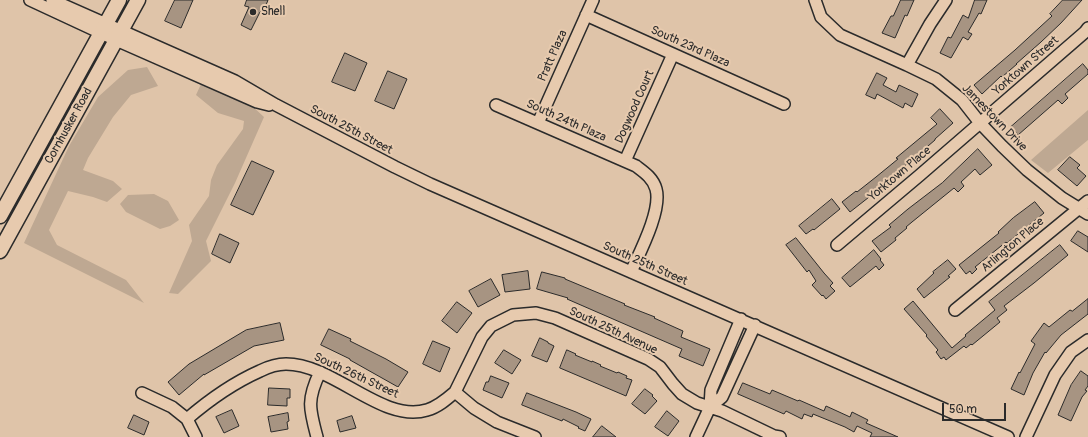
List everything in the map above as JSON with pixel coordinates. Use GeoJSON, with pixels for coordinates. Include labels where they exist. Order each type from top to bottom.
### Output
{"type":"FeatureCollection","features":[{"type":"Feature","properties":{"kind":"main road","name":"Cornhusker Road"},"geometry":{"type":"LineString","coordinates":[[0,216],[119,0]]}},
{"type":"Feature","properties":{"kind":"main road","name":"Cornhusker Road"},"geometry":{"type":"LineString","coordinates":[[0,251],[138,0]]}},
{"type":"Feature","properties":{"kind":"street","name":"South 25th Street"},"geometry":{"type":"LineString","coordinates":[[30,0],[235,81],[276,105],[430,184],[1008,437]]}},
{"type":"Feature","properties":{"kind":"street","name":"South 25th Street"},"geometry":{"type":"LineString","coordinates":[[52,0],[103,28]]}},
{"type":"Feature","properties":{"kind":"street","name":"Pratt Plaza"},"geometry":{"type":"LineString","coordinates":[[538,123],[593,0]]}},
{"type":"Feature","properties":{"kind":"street","name":"Jamestown Drive"},"geometry":{"type":"LineString","coordinates":[[815,0],[821,17],[840,35],[936,79],[962,100],[980,123],[1027,170],[1062,198],[1083,211]]}},
{"type":"Feature","properties":{"kind":"street"},"geometry":{"type":"LineString","coordinates":[[907,65],[930,24],[946,0]]}},
{"type":"Feature","properties":{"kind":"street","name":"South 23rd Plaza"},"geometry":{"type":"LineString","coordinates":[[586,15],[784,104]]}},
{"type":"Feature","properties":{"kind":"street","name":"Yorktown Street"},"geometry":{"type":"LineString","coordinates":[[980,123],[1088,28]]}},
{"type":"Feature","properties":{"kind":"street","name":"Dogwood Court"},"geometry":{"type":"LineString","coordinates":[[631,272],[655,213],[656,190],[652,181],[645,172],[625,161],[673,54]]}},
{"type":"Feature","properties":{"kind":"street","name":"South 24th Plaza"},"geometry":{"type":"LineString","coordinates":[[496,104],[625,161]]}},
{"type":"Feature","properties":{"kind":"street","name":"Yorktown Place"},"geometry":{"type":"LineString","coordinates":[[837,245],[980,123]]}},
{"type":"Feature","properties":{"kind":"street","name":"Arlington Place"},"geometry":{"type":"LineString","coordinates":[[956,310],[1083,211],[1088,201]]}},
{"type":"Feature","properties":{"kind":"street","name":"South 25th Avenue"},"geometry":{"type":"LineString","coordinates":[[455,392],[475,350],[491,326],[513,315],[536,313],[555,318],[648,359],[660,367],[682,394],[697,403],[710,407],[774,436],[780,437]]}},
{"type":"Feature","properties":{"kind":"street"},"geometry":{"type":"LineString","coordinates":[[696,437],[710,407],[711,390],[741,319]]}},
{"type":"Feature","properties":{"kind":"street"},"geometry":{"type":"LineString","coordinates":[[710,407],[722,396],[755,325]]}},
{"type":"Feature","properties":{"kind":"street"},"geometry":{"type":"LineString","coordinates":[[1026,437],[1055,375],[1071,352],[1088,340]]}},
{"type":"Feature","properties":{"kind":"street","name":"South 26th Street"},"geometry":{"type":"LineString","coordinates":[[187,419],[223,391],[250,375],[271,366],[286,364],[306,366],[380,403],[406,412],[428,410],[447,399],[455,392]]}},
{"type":"Feature","properties":{"kind":"street"},"geometry":{"type":"LineString","coordinates":[[317,437],[311,416],[310,398],[320,372]]}},
{"type":"Feature","properties":{"kind":"street"},"geometry":{"type":"LineString","coordinates":[[142,392],[172,407],[187,419],[196,437]]}},
{"type":"Feature","properties":{"kind":"street"},"geometry":{"type":"LineString","coordinates":[[455,392],[474,408],[497,422],[535,437]]}},
{"type":"Feature","properties":{"kind":"shaded area"},"geometry":{"type":"Polygon","coordinates":[[[147,67],[158,86],[131,95],[113,117],[88,158],[83,170],[113,181],[122,189],[107,202],[68,191],[49,230],[57,245],[126,280],[144,303],[24,243],[69,146],[98,97],[128,70],[147,67]]]}},
{"type":"Feature","properties":{"kind":"shaded area"},"geometry":{"type":"Polygon","coordinates":[[[201,84],[219,90],[251,105],[264,117],[235,183],[206,241],[211,261],[178,294],[169,293],[192,241],[189,225],[209,196],[211,180],[217,165],[243,129],[244,121],[218,113],[196,95],[201,84]]]}},
{"type":"Feature","properties":{"kind":"shaded area"},"geometry":{"type":"Polygon","coordinates":[[[1088,110],[1088,140],[1048,173],[1031,160],[1088,110]]]}},
{"type":"Feature","properties":{"kind":"shaded area"},"geometry":{"type":"Polygon","coordinates":[[[154,194],[168,201],[179,220],[170,226],[160,229],[126,212],[120,204],[128,195],[154,194]]]}},
{"type":"Feature","properties":{"kind":"building"},"geometry":{"type":"Polygon","coordinates":[[[175,0],[193,0],[181,28],[165,21],[175,0]]]}},
{"type":"Feature","properties":{"kind":"building"},"geometry":{"type":"Polygon","coordinates":[[[247,0],[268,0],[263,13],[260,12],[251,30],[241,25],[249,7],[245,6],[247,0]]]}},
{"type":"Feature","properties":{"kind":"building"},"geometry":{"type":"Polygon","coordinates":[[[901,0],[914,0],[907,16],[905,15],[895,38],[882,33],[901,0]]]}},
{"type":"Feature","properties":{"kind":"building"},"geometry":{"type":"Polygon","coordinates":[[[975,0],[987,0],[981,14],[979,13],[968,32],[972,34],[968,40],[963,37],[951,58],[940,53],[948,37],[951,38],[963,15],[968,18],[975,0]]]}},
{"type":"Feature","properties":{"kind":"building"},"geometry":{"type":"Polygon","coordinates":[[[1063,0],[1082,0],[1041,42],[982,94],[974,85],[1052,16],[1050,14],[1063,0]]]}},
{"type":"Feature","properties":{"kind":"building"},"geometry":{"type":"Polygon","coordinates":[[[345,53],[367,63],[355,91],[332,82],[345,53]]]}},
{"type":"Feature","properties":{"kind":"building"},"geometry":{"type":"Polygon","coordinates":[[[1083,64],[1088,70],[1088,74],[1065,94],[1068,98],[1062,104],[1058,100],[1018,135],[1011,127],[1083,64]]]}},
{"type":"Feature","properties":{"kind":"building"},"geometry":{"type":"Polygon","coordinates":[[[388,71],[407,79],[394,109],[375,101],[388,71]]]}},
{"type":"Feature","properties":{"kind":"building"},"geometry":{"type":"Polygon","coordinates":[[[877,73],[887,78],[883,85],[896,92],[899,85],[918,94],[912,107],[905,103],[903,108],[877,94],[875,99],[866,95],[877,73]]]}},
{"type":"Feature","properties":{"kind":"building"},"geometry":{"type":"Polygon","coordinates":[[[940,109],[953,123],[900,170],[901,172],[850,212],[842,202],[856,191],[857,192],[898,159],[896,158],[937,124],[931,118],[940,109]]]}},
{"type":"Feature","properties":{"kind":"building"},"geometry":{"type":"Polygon","coordinates":[[[978,149],[992,165],[980,175],[975,169],[961,182],[964,186],[958,192],[954,188],[906,227],[907,228],[895,238],[896,240],[881,252],[872,241],[891,227],[889,225],[908,209],[942,183],[978,149]]]}},
{"type":"Feature","properties":{"kind":"building"},"geometry":{"type":"Polygon","coordinates":[[[1070,157],[1080,165],[1077,168],[1086,176],[1077,186],[1058,170],[1070,157]]]}},
{"type":"Feature","properties":{"kind":"building"},"geometry":{"type":"Polygon","coordinates":[[[252,161],[274,171],[253,215],[231,205],[252,161]]]}},
{"type":"Feature","properties":{"kind":"building"},"geometry":{"type":"Polygon","coordinates":[[[832,199],[840,209],[814,230],[813,229],[806,234],[799,226],[832,199]]]}},
{"type":"Feature","properties":{"kind":"building"},"geometry":{"type":"Polygon","coordinates":[[[1035,202],[1044,213],[975,267],[977,269],[972,274],[970,271],[966,274],[959,265],[999,233],[998,232],[1013,218],[1035,202]]]}},
{"type":"Feature","properties":{"kind":"building"},"geometry":{"type":"Polygon","coordinates":[[[1078,231],[1088,237],[1088,252],[1071,241],[1078,231]]]}},
{"type":"Feature","properties":{"kind":"building"},"geometry":{"type":"Polygon","coordinates":[[[220,234],[239,243],[230,263],[212,254],[220,234]]]}},
{"type":"Feature","properties":{"kind":"building"},"geometry":{"type":"Polygon","coordinates":[[[796,238],[833,283],[830,286],[835,291],[826,299],[812,285],[816,281],[809,270],[807,272],[786,245],[796,238]]]}},
{"type":"Feature","properties":{"kind":"building"},"geometry":{"type":"Polygon","coordinates":[[[1060,245],[1068,255],[1004,306],[1007,310],[997,318],[1000,322],[972,345],[971,344],[966,348],[964,346],[946,360],[944,357],[941,359],[936,352],[938,350],[926,336],[927,335],[904,309],[913,301],[952,348],[995,310],[989,302],[1060,245]]]}},
{"type":"Feature","properties":{"kind":"building"},"geometry":{"type":"Polygon","coordinates":[[[874,250],[884,265],[879,270],[876,266],[850,287],[842,278],[874,250]]]}},
{"type":"Feature","properties":{"kind":"building"},"geometry":{"type":"Polygon","coordinates":[[[948,260],[956,269],[948,276],[950,277],[924,298],[917,289],[934,273],[933,272],[948,260]]]}},
{"type":"Feature","properties":{"kind":"building"},"geometry":{"type":"Polygon","coordinates":[[[528,271],[530,289],[505,292],[502,275],[528,271]]]}},
{"type":"Feature","properties":{"kind":"building"},"geometry":{"type":"Polygon","coordinates":[[[542,272],[565,278],[625,304],[624,305],[655,317],[654,318],[683,331],[681,337],[710,349],[703,366],[679,356],[682,349],[567,299],[568,298],[537,289],[542,272]]]}},
{"type":"Feature","properties":{"kind":"building"},"geometry":{"type":"Polygon","coordinates":[[[491,279],[500,295],[478,307],[469,291],[491,279]]]}},
{"type":"Feature","properties":{"kind":"building"},"geometry":{"type":"Polygon","coordinates":[[[1088,299],[1088,314],[1061,335],[1046,353],[1045,352],[1033,373],[1024,395],[1011,389],[1035,344],[1031,341],[1044,323],[1049,327],[1070,310],[1072,311],[1088,299]]]}},
{"type":"Feature","properties":{"kind":"building"},"geometry":{"type":"Polygon","coordinates":[[[457,302],[472,313],[457,333],[442,321],[457,302]]]}},
{"type":"Feature","properties":{"kind":"building"},"geometry":{"type":"Polygon","coordinates":[[[280,323],[284,340],[254,346],[204,374],[179,395],[168,382],[189,364],[246,330],[280,323]]]}},
{"type":"Feature","properties":{"kind":"building"},"geometry":{"type":"Polygon","coordinates":[[[329,329],[351,339],[350,341],[408,372],[398,387],[350,359],[321,345],[329,329]]]}},
{"type":"Feature","properties":{"kind":"building"},"geometry":{"type":"Polygon","coordinates":[[[540,338],[554,346],[547,362],[532,356],[540,338]]]}},
{"type":"Feature","properties":{"kind":"building"},"geometry":{"type":"Polygon","coordinates":[[[433,341],[450,348],[440,372],[423,364],[433,341]]]}},
{"type":"Feature","properties":{"kind":"building"},"geometry":{"type":"Polygon","coordinates":[[[504,350],[521,360],[512,374],[495,363],[504,350]]]}},
{"type":"Feature","properties":{"kind":"building"},"geometry":{"type":"Polygon","coordinates":[[[567,350],[576,354],[575,355],[601,365],[600,366],[627,376],[626,378],[632,380],[626,396],[560,368],[567,350]]]}},
{"type":"Feature","properties":{"kind":"building"},"geometry":{"type":"Polygon","coordinates":[[[1081,371],[1088,376],[1088,386],[1085,390],[1087,391],[1082,397],[1071,421],[1058,415],[1071,385],[1081,371]]]}},
{"type":"Feature","properties":{"kind":"building"},"geometry":{"type":"Polygon","coordinates":[[[491,376],[509,383],[502,398],[483,390],[486,382],[488,382],[491,376]]]}},
{"type":"Feature","properties":{"kind":"building"},"geometry":{"type":"Polygon","coordinates":[[[743,383],[770,394],[772,390],[824,411],[826,406],[850,417],[852,412],[868,420],[866,423],[898,437],[870,437],[872,433],[857,426],[854,432],[813,414],[812,417],[804,414],[802,419],[786,411],[784,414],[738,394],[743,383]]]}},
{"type":"Feature","properties":{"kind":"building"},"geometry":{"type":"Polygon","coordinates":[[[269,388],[290,389],[290,398],[287,398],[287,406],[268,405],[269,388]]]}},
{"type":"Feature","properties":{"kind":"building"},"geometry":{"type":"Polygon","coordinates":[[[645,389],[653,395],[652,396],[657,401],[645,414],[632,404],[645,389]]]}},
{"type":"Feature","properties":{"kind":"building"},"geometry":{"type":"Polygon","coordinates":[[[527,393],[591,419],[585,431],[563,419],[562,421],[522,405],[527,393]]]}},
{"type":"Feature","properties":{"kind":"building"},"geometry":{"type":"Polygon","coordinates":[[[232,410],[239,426],[224,433],[216,417],[232,410]]]}},
{"type":"Feature","properties":{"kind":"building"},"geometry":{"type":"Polygon","coordinates":[[[667,411],[679,421],[668,436],[655,427],[667,411]]]}},
{"type":"Feature","properties":{"kind":"building"},"geometry":{"type":"Polygon","coordinates":[[[288,413],[288,429],[271,432],[268,417],[288,413]]]}},
{"type":"Feature","properties":{"kind":"building"},"geometry":{"type":"Polygon","coordinates":[[[134,415],[149,422],[144,435],[128,428],[134,415]]]}},
{"type":"Feature","properties":{"kind":"building"},"geometry":{"type":"Polygon","coordinates":[[[352,416],[356,428],[340,432],[337,421],[352,416]]]}},
{"type":"Feature","properties":{"kind":"building"},"geometry":{"type":"Polygon","coordinates":[[[602,426],[616,437],[593,437],[602,426]]]}},
{"type":"Feature","properties":{"kind":"place","name":"Shell"},"geometry":{"type":"Point","coordinates":[253,12]}}]}
